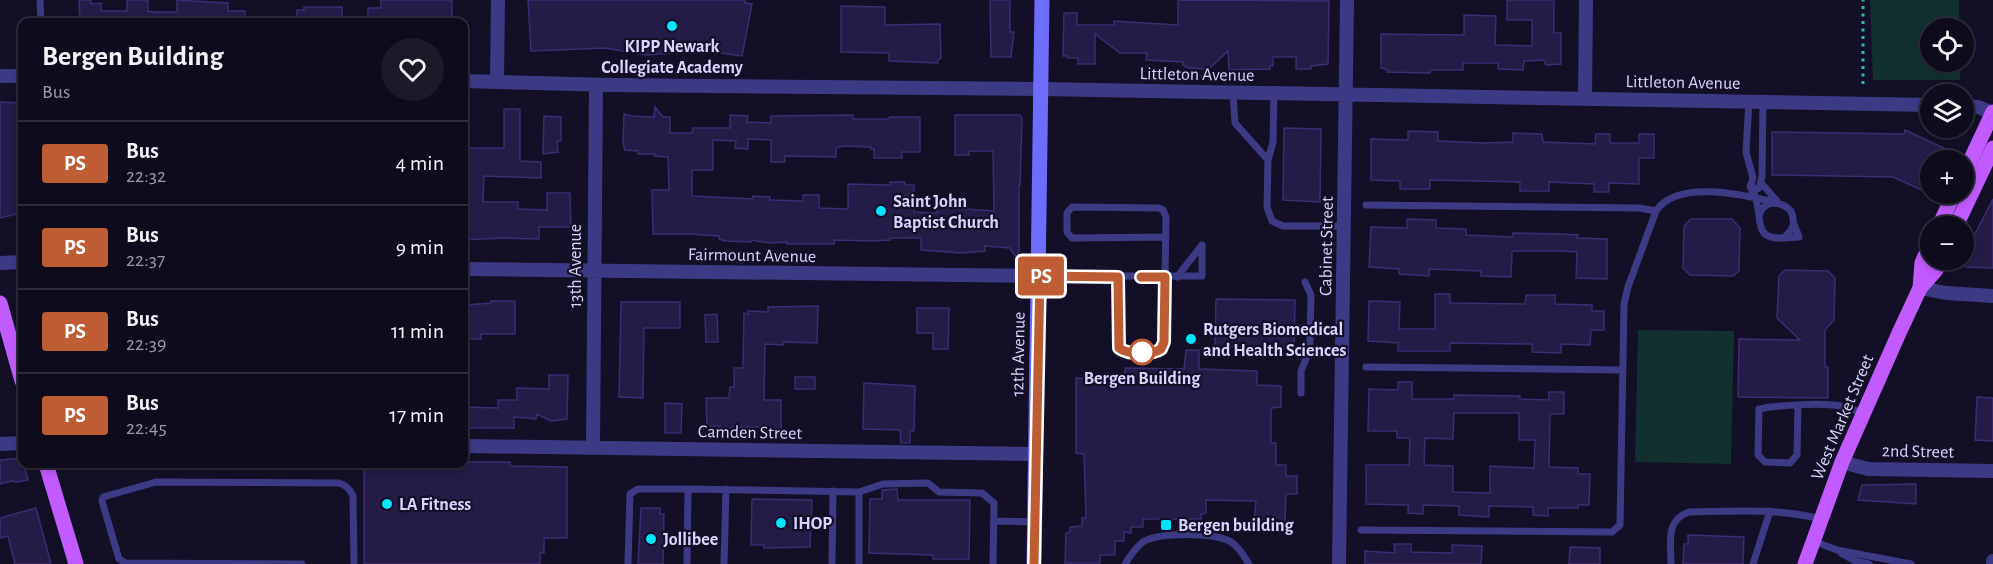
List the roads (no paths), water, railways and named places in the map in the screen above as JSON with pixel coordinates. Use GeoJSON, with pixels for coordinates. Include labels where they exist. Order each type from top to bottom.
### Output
{"type":"FeatureCollection","features":[{"type":"Feature","properties":{"kind":"main road"},"geometry":{"type":"LineString","coordinates":[[1974,153],[1993,113]]}},
{"type":"Feature","properties":{"kind":"main road"},"geometry":{"type":"LineString","coordinates":[[1961,216],[1993,148]]}},
{"type":"Feature","properties":{"kind":"main road","name":"West Market Street"},"geometry":{"type":"LineString","coordinates":[[1920,288],[1921,270]]}},
{"type":"Feature","properties":{"kind":"main road","name":"West Market Street"},"geometry":{"type":"LineString","coordinates":[[1805,564],[1842,462],[1863,414],[1920,288],[1936,270]]}},
{"type":"Feature","properties":{"kind":"main road"},"geometry":{"type":"LineString","coordinates":[[0,303],[18,367]]}},
{"type":"Feature","properties":{"kind":"main road"},"geometry":{"type":"LineString","coordinates":[[47,468],[76,564]]}},
{"type":"Feature","properties":{"kind":"street"},"geometry":{"type":"LineString","coordinates":[[498,0],[498,82]]}},
{"type":"Feature","properties":{"kind":"street","name":"12th Avenue"},"geometry":{"type":"LineString","coordinates":[[1034,564],[1040,276],[1042,0]]}},
{"type":"Feature","properties":{"kind":"street","name":"Cabinet Street"},"geometry":{"type":"LineString","coordinates":[[1339,564],[1347,0]]}},
{"type":"Feature","properties":{"kind":"street"},"geometry":{"type":"LineString","coordinates":[[1585,98],[1586,0]]}},
{"type":"Feature","properties":{"kind":"street"},"geometry":{"type":"LineString","coordinates":[[0,76],[18,76]]}},
{"type":"Feature","properties":{"kind":"street","name":"Littleton Avenue"},"geometry":{"type":"LineString","coordinates":[[468,81],[596,85],[1756,100],[1920,105]]}},
{"type":"Feature","properties":{"kind":"street","name":"13th Avenue"},"geometry":{"type":"LineString","coordinates":[[592,447],[596,85]]}},
{"type":"Feature","properties":{"kind":"street"},"geometry":{"type":"LineString","coordinates":[[1974,107],[1993,113]]}},
{"type":"Feature","properties":{"kind":"street"},"geometry":{"type":"LineString","coordinates":[[0,263],[18,262]]}},
{"type":"Feature","properties":{"kind":"street","name":"Fairmount Avenue"},"geometry":{"type":"LineString","coordinates":[[468,269],[1040,276]]}},
{"type":"Feature","properties":{"kind":"street"},"geometry":{"type":"LineString","coordinates":[[1920,288],[1946,293],[1993,296]]}},
{"type":"Feature","properties":{"kind":"street"},"geometry":{"type":"LineString","coordinates":[[0,444],[18,442]]}},
{"type":"Feature","properties":{"kind":"street","name":"Camden Street"},"geometry":{"type":"LineString","coordinates":[[468,446],[1035,454]]}},
{"type":"Feature","properties":{"kind":"street","name":"2nd Street"},"geometry":{"type":"LineString","coordinates":[[1842,462],[1868,468],[1993,471]]}},
{"type":"Feature","properties":{"kind":"lane"},"geometry":{"type":"LineString","coordinates":[[40,0],[41,18]]}},
{"type":"Feature","properties":{"kind":"lane"},"geometry":{"type":"LineString","coordinates":[[1233,93],[1235,123],[1268,160]]}},
{"type":"Feature","properties":{"kind":"lane"},"geometry":{"type":"LineString","coordinates":[[1274,93],[1273,142],[1268,160],[1268,207],[1272,221],[1283,226],[1344,226]]}},
{"type":"Feature","properties":{"kind":"lane"},"geometry":{"type":"LineString","coordinates":[[1756,100],[1762,184],[1778,203]]}},
{"type":"Feature","properties":{"kind":"lane"},"geometry":{"type":"LineString","coordinates":[[1754,191],[1791,211],[1799,237],[1773,238],[1763,232],[1759,221],[1754,191],[1753,178],[1746,152],[1756,100]]}},
{"type":"Feature","properties":{"kind":"lane"},"geometry":{"type":"LineString","coordinates":[[1361,530],[1612,532],[1620,525],[1626,295],[1656,211],[1662,204],[1690,191],[1741,194],[1754,191],[1762,184]]}},
{"type":"Feature","properties":{"kind":"lane"},"geometry":{"type":"LineString","coordinates":[[1759,216],[1764,207],[1778,203]]}},
{"type":"Feature","properties":{"kind":"lane"},"geometry":{"type":"LineString","coordinates":[[1366,205],[1639,208],[1656,211]]}},
{"type":"Feature","properties":{"kind":"lane"},"geometry":{"type":"LineString","coordinates":[[1118,277],[1119,348],[1126,352],[1155,352],[1161,349],[1164,342],[1166,237],[1166,215],[1159,208],[1072,207],[1066,215],[1067,234],[1072,238],[1166,237]]}},
{"type":"Feature","properties":{"kind":"lane"},"geometry":{"type":"LineString","coordinates":[[1040,276],[1118,277],[1177,277],[1203,276],[1202,245],[1177,277]]}},
{"type":"Feature","properties":{"kind":"lane"},"geometry":{"type":"LineString","coordinates":[[1301,393],[1301,371],[1310,341],[1311,295],[1305,282]]}},
{"type":"Feature","properties":{"kind":"lane"},"geometry":{"type":"LineString","coordinates":[[1366,367],[1623,370]]}},
{"type":"Feature","properties":{"kind":"lane"},"geometry":{"type":"LineString","coordinates":[[1798,406],[1797,455],[1790,463],[1765,462],[1758,455],[1759,409],[1798,406],[1836,405],[1863,414]]}},
{"type":"Feature","properties":{"kind":"lane"},"geometry":{"type":"LineString","coordinates":[[303,564],[126,562],[119,559],[102,501],[103,497],[156,482],[339,483],[350,490],[352,496],[354,564]]}},
{"type":"Feature","properties":{"kind":"lane"},"geometry":{"type":"LineString","coordinates":[[628,564],[630,494],[638,489],[859,492],[883,483],[928,483],[939,492],[982,493],[994,503],[993,564]]}},
{"type":"Feature","properties":{"kind":"lane"},"geometry":{"type":"LineString","coordinates":[[687,564],[688,489]]}},
{"type":"Feature","properties":{"kind":"lane"},"geometry":{"type":"LineString","coordinates":[[724,564],[726,489]]}},
{"type":"Feature","properties":{"kind":"lane"},"geometry":{"type":"LineString","coordinates":[[832,564],[833,491]]}},
{"type":"Feature","properties":{"kind":"lane"},"geometry":{"type":"LineString","coordinates":[[859,492],[859,564]]}},
{"type":"Feature","properties":{"kind":"lane"},"geometry":{"type":"LineString","coordinates":[[1671,564],[1671,531],[1674,522],[1680,515],[1689,512],[1770,511],[1796,513],[1821,519]]}},
{"type":"Feature","properties":{"kind":"lane"},"geometry":{"type":"LineString","coordinates":[[1753,564],[1770,511]]}},
{"type":"Feature","properties":{"kind":"lane"},"geometry":{"type":"LineString","coordinates":[[994,521],[1034,522]]}},
{"type":"Feature","properties":{"kind":"lane"},"geometry":{"type":"LineString","coordinates":[[1125,564],[1134,550],[1144,542],[1159,536],[1218,537],[1233,543],[1249,564]]}},
{"type":"Feature","properties":{"kind":"lane"},"geometry":{"type":"LineString","coordinates":[[1814,541],[1837,550],[1855,561],[1869,564]]}},
{"type":"Feature","properties":{"kind":"lane"},"geometry":{"type":"LineString","coordinates":[[1837,550],[1911,564]]}},
{"type":"Feature","properties":{"kind":"place","name":"KIPP Newark Collegiate Academy"},"geometry":{"type":"Point","coordinates":[672,26]}},
{"type":"Feature","properties":{"kind":"place","name":"Saint John Baptist Church"},"geometry":{"type":"Point","coordinates":[881,211]}},
{"type":"Feature","properties":{"kind":"place","name":"Rutgers Biomedical and Health Sciences"},"geometry":{"type":"Point","coordinates":[1191,339]}},
{"type":"Feature","properties":{"kind":"place","name":"Bergen Building"},"geometry":{"type":"Point","coordinates":[1142,352]}},
{"type":"Feature","properties":{"kind":"place","name":"LA Fitness"},"geometry":{"type":"Point","coordinates":[387,504]}},
{"type":"Feature","properties":{"kind":"place","name":"IHOP"},"geometry":{"type":"Point","coordinates":[781,523]}},
{"type":"Feature","properties":{"kind":"place","name":"Bergen building"},"geometry":{"type":"Point","coordinates":[1166,525]}},
{"type":"Feature","properties":{"kind":"place","name":"Jollibee"},"geometry":{"type":"Point","coordinates":[651,539]}}]}
